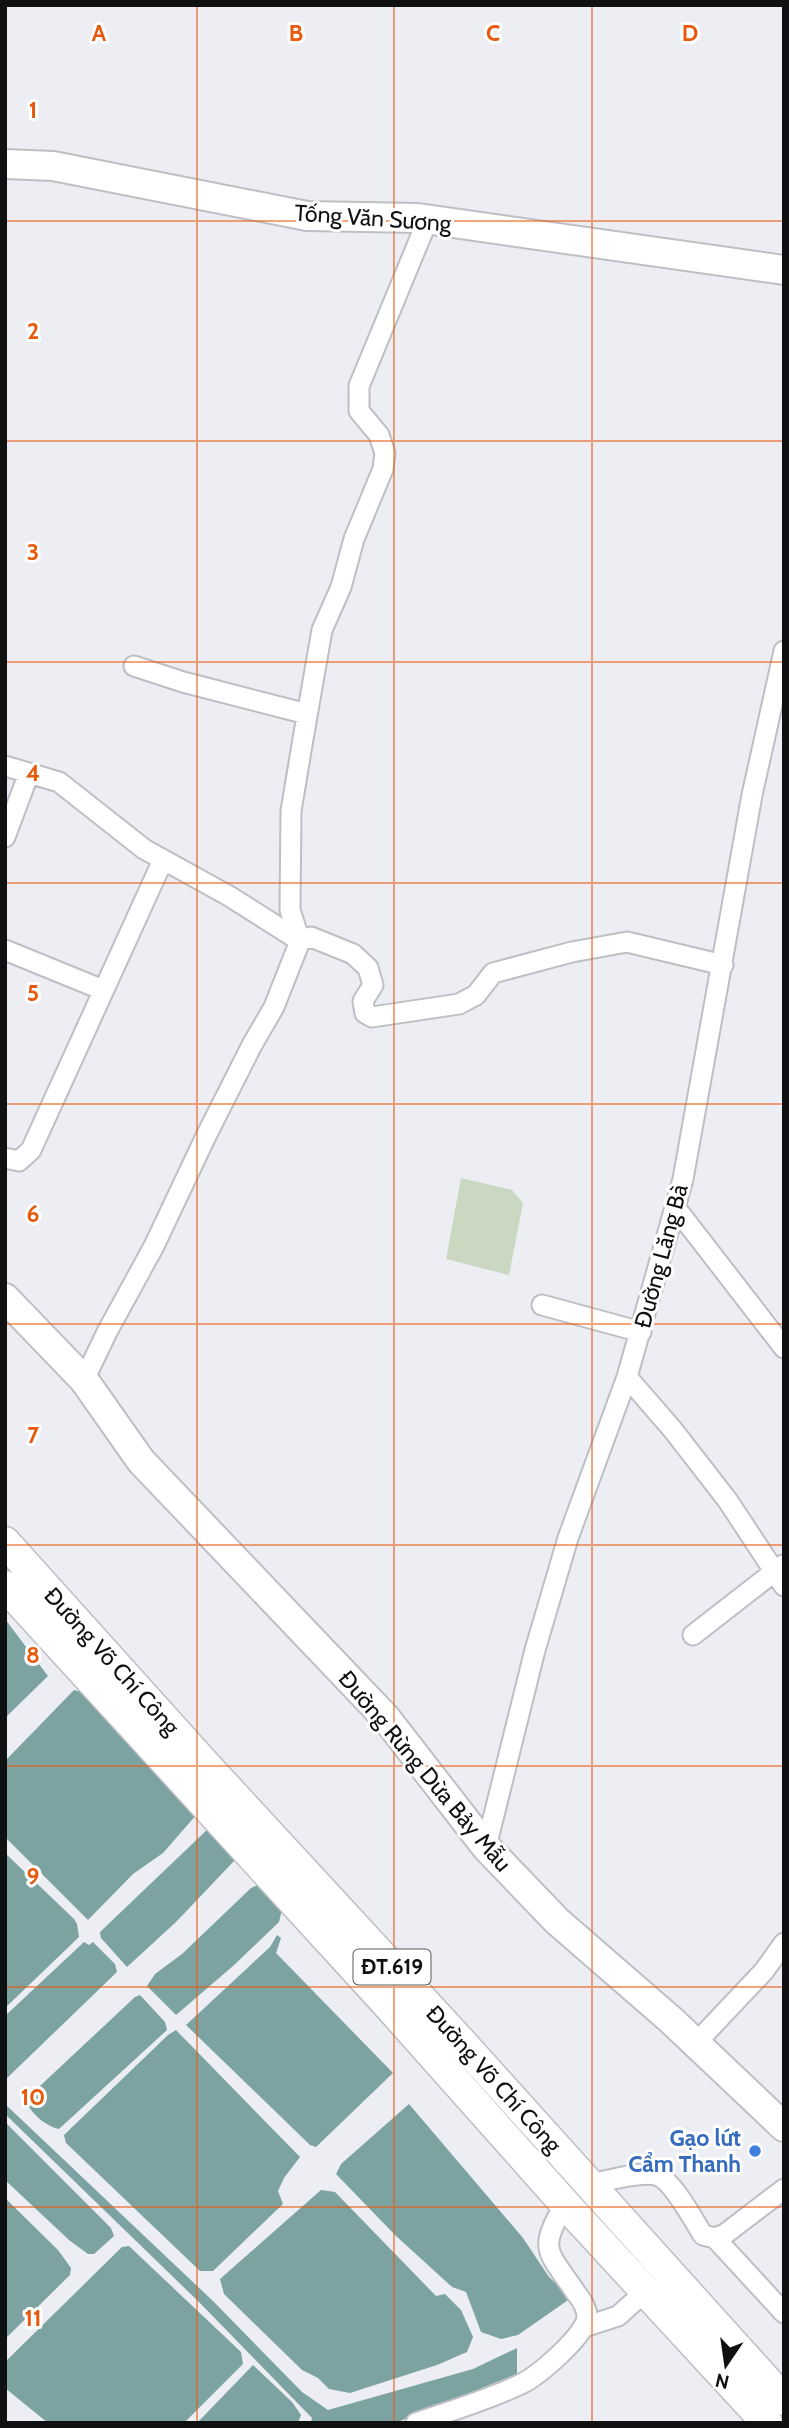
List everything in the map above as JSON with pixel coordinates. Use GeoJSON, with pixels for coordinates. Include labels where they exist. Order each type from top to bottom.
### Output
{"type":"FeatureCollection","features":[{"type":"Feature","properties":{"kind":"main road","name":"Đường Võ Chí Công"},"geometry":{"type":"LineString","coordinates":[[5,1542],[590,2185],[772,2407]]}},
{"type":"Feature","properties":{"kind":"main road","name":"Đường Võ Chí Công"},"geometry":{"type":"LineString","coordinates":[[5,1586],[646,2291],[772,2407]]}},
{"type":"Feature","properties":{"kind":"main road"},"geometry":{"type":"LineString","coordinates":[[565,2204],[590,2185]]}},
{"type":"Feature","properties":{"kind":"street","name":"Tống Văn Sương"},"geometry":{"type":"LineString","coordinates":[[5,164],[53,166],[307,216],[428,219],[784,270]]}},
{"type":"Feature","properties":{"kind":"street"},"geometry":{"type":"LineString","coordinates":[[84,1380],[154,1246],[252,1045],[274,1007],[300,941],[290,910],[290,811],[322,630],[341,587],[354,539],[383,469],[385,453],[379,435],[359,411],[359,386],[428,219]]}},
{"type":"Feature","properties":{"kind":"street","name":"Đường Lăng Bà"},"geometry":{"type":"LineString","coordinates":[[486,1847],[535,1650],[568,1538],[627,1377],[683,1179],[752,795],[784,651]]}},
{"type":"Feature","properties":{"kind":"street"},"geometry":{"type":"LineString","coordinates":[[134,666],[183,682],[307,714]]}},
{"type":"Feature","properties":{"kind":"street"},"geometry":{"type":"LineString","coordinates":[[5,766],[59,782],[144,849],[229,896],[300,941]]}},
{"type":"Feature","properties":{"kind":"street"},"geometry":{"type":"LineString","coordinates":[[5,837],[29,773]]}},
{"type":"Feature","properties":{"kind":"street"},"geometry":{"type":"LineString","coordinates":[[5,1158],[19,1161],[31,1150],[163,860]]}},
{"type":"Feature","properties":{"kind":"street"},"geometry":{"type":"LineString","coordinates":[[300,941],[311,937],[354,954],[368,968],[373,985],[363,1001],[365,1013],[372,1017],[459,1004],[476,995],[493,973],[572,952],[627,942],[723,965]]}},
{"type":"Feature","properties":{"kind":"street"},"geometry":{"type":"LineString","coordinates":[[5,950],[103,990]]}},
{"type":"Feature","properties":{"kind":"street"},"geometry":{"type":"LineString","coordinates":[[675,1207],[784,1348]]}},
{"type":"Feature","properties":{"kind":"street","name":"Đường Rừng Dừa Bảy Mẫu"},"geometry":{"type":"LineString","coordinates":[[5,1298],[84,1380],[141,1461],[386,1718],[486,1847],[557,1921],[696,2043],[784,2127]]}},
{"type":"Feature","properties":{"kind":"street"},"geometry":{"type":"LineString","coordinates":[[542,1306],[641,1332]]}},
{"type":"Feature","properties":{"kind":"street"},"geometry":{"type":"LineString","coordinates":[[627,1377],[673,1430],[780,1574],[693,1635]]}},
{"type":"Feature","properties":{"kind":"street"},"geometry":{"type":"LineString","coordinates":[[696,2043],[764,1971],[784,1943]]}},
{"type":"Feature","properties":{"kind":"street"},"geometry":{"type":"LineString","coordinates":[[590,2185],[658,2175],[671,2186],[703,2235],[715,2238],[784,2313]]}},
{"type":"Feature","properties":{"kind":"street"},"geometry":{"type":"LineString","coordinates":[[715,2238],[725,2234],[784,2189]]}},
{"type":"Feature","properties":{"kind":"street"},"geometry":{"type":"LineString","coordinates":[[416,2423],[458,2416],[523,2383],[576,2339],[584,2327],[587,2315],[581,2300],[549,2253],[547,2238],[565,2204]]}},
{"type":"Feature","properties":{"kind":"street"},"geometry":{"type":"LineString","coordinates":[[584,2327],[618,2316],[646,2291]]}},
{"type":"Feature","properties":{"kind":"green space"},"geometry":{"type":"Polygon","coordinates":[[[461,1178],[512,1190],[523,1203],[509,1275],[446,1259],[461,1178]]]}},
{"type":"Feature","properties":{"kind":"water"},"geometry":{"type":"Polygon","coordinates":[[[5,1619],[48,1676],[5,1718],[5,1619]]]}},
{"type":"Feature","properties":{"kind":"water"},"geometry":{"type":"Polygon","coordinates":[[[74,1690],[86,1693],[198,1813],[163,1853],[133,1874],[88,1920],[5,1837],[5,1761],[74,1690]]]}},
{"type":"Feature","properties":{"kind":"water"},"geometry":{"type":"Polygon","coordinates":[[[210,1827],[235,1848],[234,1861],[176,1922],[127,1967],[101,1938],[100,1932],[210,1827]]]}},
{"type":"Feature","properties":{"kind":"water"},"geometry":{"type":"Polygon","coordinates":[[[5,1853],[74,1919],[79,1937],[5,2008],[5,1853]]]}},
{"type":"Feature","properties":{"kind":"water"},"geometry":{"type":"Polygon","coordinates":[[[258,1885],[283,1906],[279,1922],[176,2015],[147,1986],[155,1974],[182,1954],[251,1888],[258,1885]]]}},
{"type":"Feature","properties":{"kind":"water"},"geometry":{"type":"Polygon","coordinates":[[[277,1935],[281,1938],[276,1953],[393,2073],[316,2147],[310,2145],[186,2025],[270,1947],[277,1935]]]}},
{"type":"Feature","properties":{"kind":"water"},"geometry":{"type":"Polygon","coordinates":[[[84,1942],[89,1945],[93,1942],[115,1964],[117,1972],[5,2080],[5,2016],[84,1942]]]}},
{"type":"Feature","properties":{"kind":"water"},"geometry":{"type":"Polygon","coordinates":[[[140,1995],[165,2022],[167,2030],[59,2129],[39,2118],[25,2100],[140,1995]]]}},
{"type":"Feature","properties":{"kind":"water"},"geometry":{"type":"Polygon","coordinates":[[[176,2030],[300,2157],[278,2191],[283,2204],[213,2271],[200,2271],[66,2143],[64,2135],[176,2030]]]}},
{"type":"Feature","properties":{"kind":"water"},"geometry":{"type":"Polygon","coordinates":[[[5,2104],[214,2302],[302,2392],[328,2410],[473,2369],[517,2348],[517,2374],[395,2423],[311,2423],[312,2418],[200,2303],[5,2114],[5,2104]]]}},
{"type":"Feature","properties":{"kind":"water"},"geometry":{"type":"Polygon","coordinates":[[[409,2104],[523,2238],[549,2277],[571,2298],[518,2335],[501,2339],[481,2332],[466,2292],[452,2287],[395,2235],[336,2174],[341,2164],[409,2104]]]}},
{"type":"Feature","properties":{"kind":"water"},"geometry":{"type":"Polygon","coordinates":[[[5,2122],[111,2228],[114,2236],[94,2254],[88,2254],[69,2240],[5,2180],[5,2122]]]}},
{"type":"Feature","properties":{"kind":"water"},"geometry":{"type":"Polygon","coordinates":[[[321,2190],[335,2192],[436,2296],[445,2294],[461,2310],[473,2337],[467,2352],[437,2365],[350,2393],[329,2389],[318,2378],[302,2370],[224,2294],[220,2279],[321,2190]]]}},
{"type":"Feature","properties":{"kind":"water"},"geometry":{"type":"Polygon","coordinates":[[[5,2198],[58,2250],[71,2268],[70,2275],[5,2339],[5,2198]]]}},
{"type":"Feature","properties":{"kind":"water"},"geometry":{"type":"Polygon","coordinates":[[[129,2246],[241,2352],[243,2364],[184,2423],[48,2423],[5,2388],[5,2362],[122,2247],[129,2246]]]}},
{"type":"Feature","properties":{"kind":"water"},"geometry":{"type":"Polygon","coordinates":[[[253,2365],[292,2402],[301,2415],[298,2423],[197,2423],[253,2365]]]}},
{"type":"Feature","properties":{"kind":"place","name":"Gạo lứt Cẩm Thanh"},"geometry":{"type":"Point","coordinates":[755,2151]}}]}
